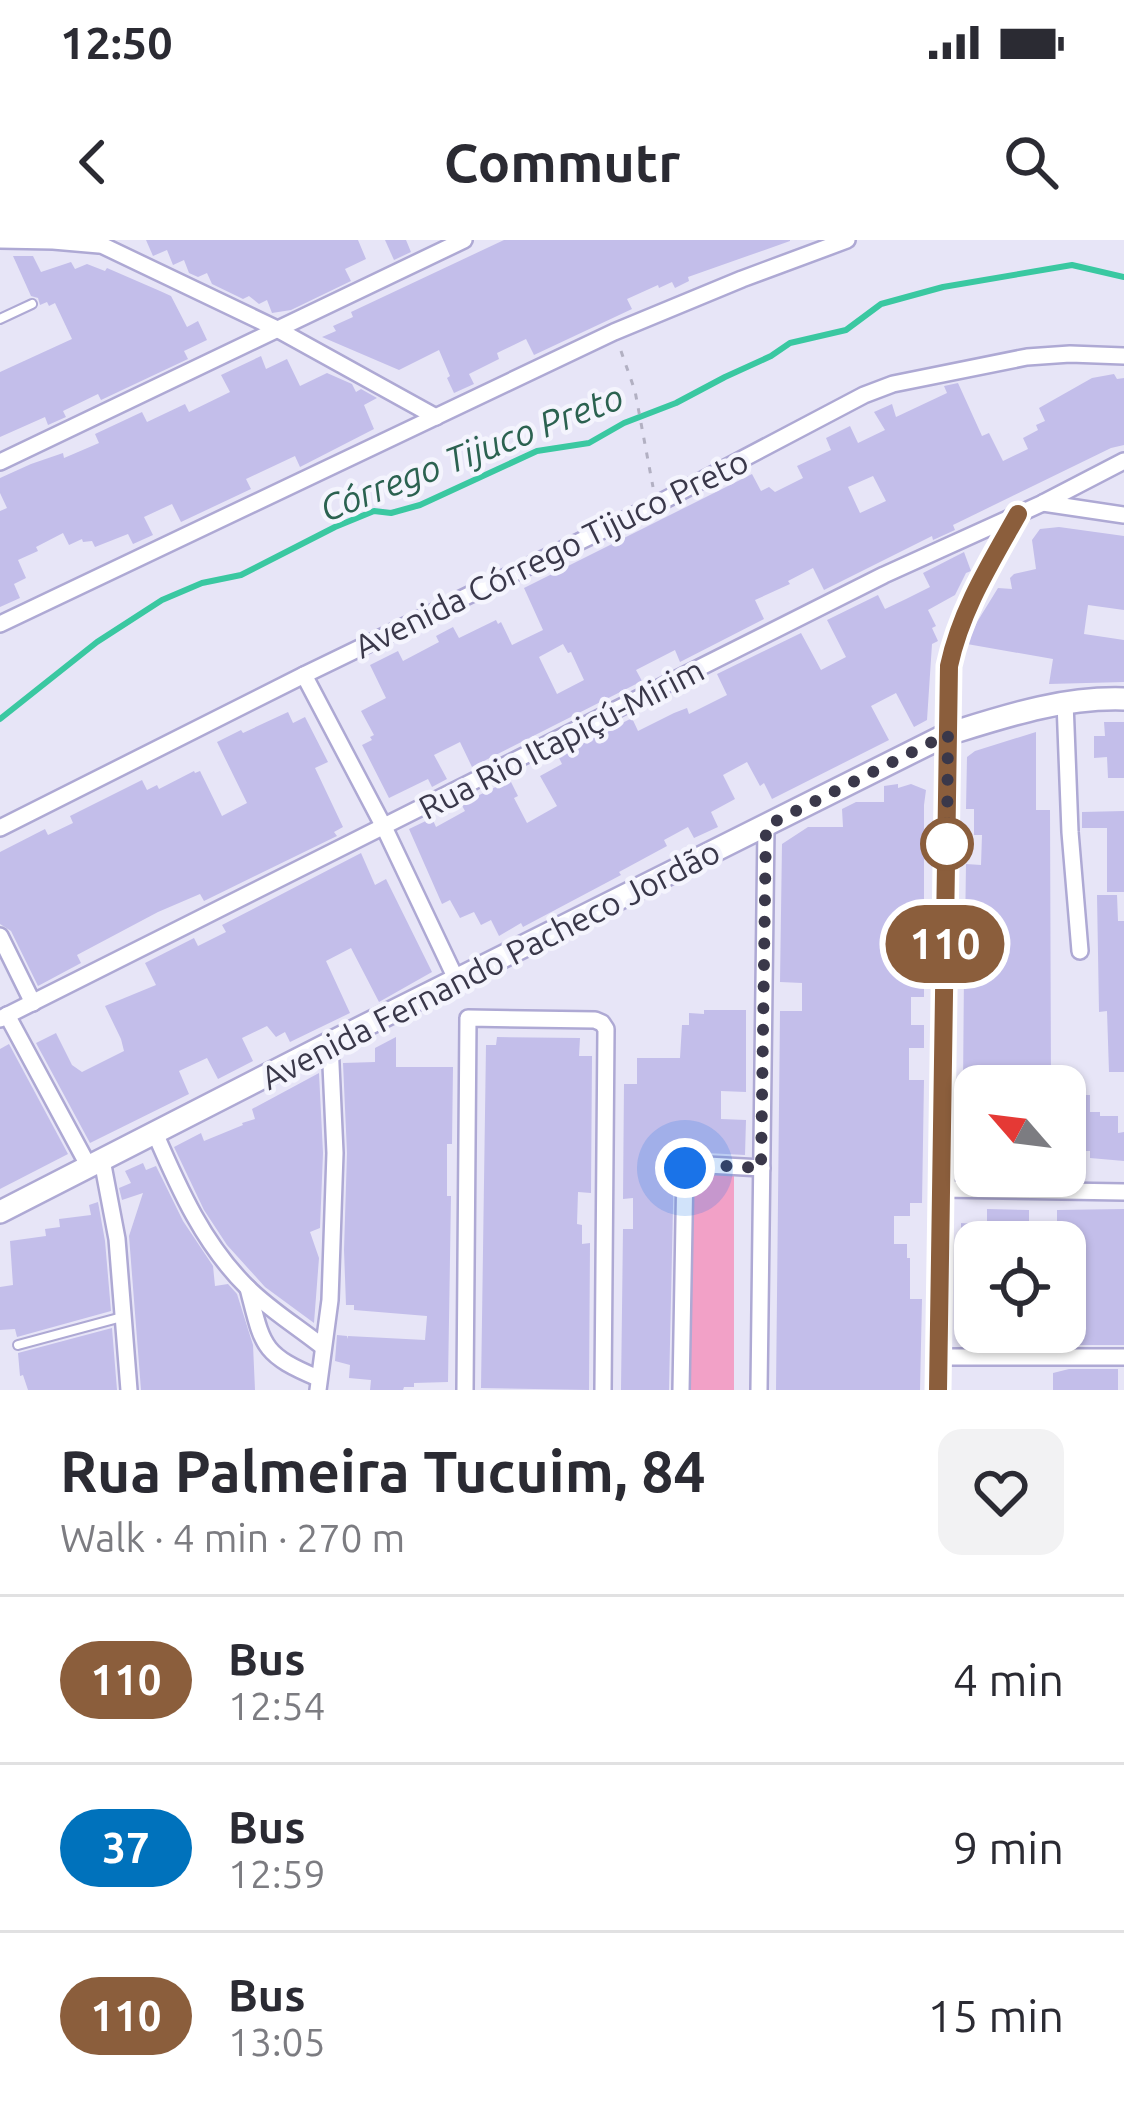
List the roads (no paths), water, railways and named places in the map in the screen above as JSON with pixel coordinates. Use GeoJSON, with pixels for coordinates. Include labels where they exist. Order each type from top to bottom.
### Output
{"type":"FeatureCollection","features":[{"type":"Feature","properties":{"kind":"street"},"geometry":{"type":"LineString","coordinates":[[0,462],[464,240]]}},
{"type":"Feature","properties":{"kind":"street"},"geometry":{"type":"LineString","coordinates":[[0,624],[614,332],[847,240]]}},
{"type":"Feature","properties":{"kind":"street"},"geometry":{"type":"LineString","coordinates":[[0,241],[98,242],[275,328],[436,417]]}},
{"type":"Feature","properties":{"kind":"street","name":"Avenida Córrego Tijuco Preto"},"geometry":{"type":"LineString","coordinates":[[0,828],[893,384],[1027,358],[1124,356]]}},
{"type":"Feature","properties":{"kind":"street","name":"Rua Rio Itapiçú-Mirim"},"geometry":{"type":"LineString","coordinates":[[4,1017],[946,545],[1124,461]]}},
{"type":"Feature","properties":{"kind":"street"},"geometry":{"type":"LineString","coordinates":[[1043,503],[1124,515]]}},
{"type":"Feature","properties":{"kind":"street"},"geometry":{"type":"LineString","coordinates":[[938,1390],[949,666],[973,592],[1018,514]]}},
{"type":"Feature","properties":{"kind":"street"},"geometry":{"type":"LineString","coordinates":[[304,675],[457,981]]}},
{"type":"Feature","properties":{"kind":"street","name":"Avenida Fernando Pacheco Jordão"},"geometry":{"type":"LineString","coordinates":[[0,1212],[948,734],[1065,702],[1124,699]]}},
{"type":"Feature","properties":{"kind":"street"},"geometry":{"type":"LineString","coordinates":[[1065,702],[1080,952]]}},
{"type":"Feature","properties":{"kind":"street"},"geometry":{"type":"LineString","coordinates":[[759,1390],[766,826]]}},
{"type":"Feature","properties":{"kind":"street"},"geometry":{"type":"LineString","coordinates":[[0,936],[33,1003]]}},
{"type":"Feature","properties":{"kind":"street"},"geometry":{"type":"LineString","coordinates":[[4,1017],[96,1164],[117,1239],[129,1390]]}},
{"type":"Feature","properties":{"kind":"street"},"geometry":{"type":"LineString","coordinates":[[465,1390],[468,1018],[596,1020],[606,1029],[603,1390]]}},
{"type":"Feature","properties":{"kind":"street"},"geometry":{"type":"LineString","coordinates":[[248,1288],[257,1324],[274,1357],[318,1384],[330,1300],[335,1153],[331,1043]]}},
{"type":"Feature","properties":{"kind":"street"},"geometry":{"type":"LineString","coordinates":[[155,1133],[194,1217],[219,1253],[248,1288],[322,1347]]}},
{"type":"Feature","properties":{"kind":"street"},"geometry":{"type":"LineString","coordinates":[[681,1390],[685,1168],[689,1164],[761,1168]]}},
{"type":"Feature","properties":{"kind":"street"},"geometry":{"type":"LineString","coordinates":[[941,1189],[1124,1192]]}},
{"type":"Feature","properties":{"kind":"street"},"geometry":{"type":"LineString","coordinates":[[938,1357],[1124,1357]]}},
{"type":"Feature","properties":{"kind":"lane"},"geometry":{"type":"LineString","coordinates":[[0,319],[32,304]]}},
{"type":"Feature","properties":{"kind":"lane"},"geometry":{"type":"LineString","coordinates":[[18,1345],[123,1317]]}},
{"type":"Feature","properties":{"kind":"waterway","name":"Córrego Tijuco Preto"},"geometry":{"type":"LineString","coordinates":[[0,719],[97,642],[162,600],[202,583],[241,575],[374,511],[391,513],[420,505],[537,451],[589,443],[790,343],[846,330],[881,304],[943,287],[1072,265],[1124,277]]}}]}
